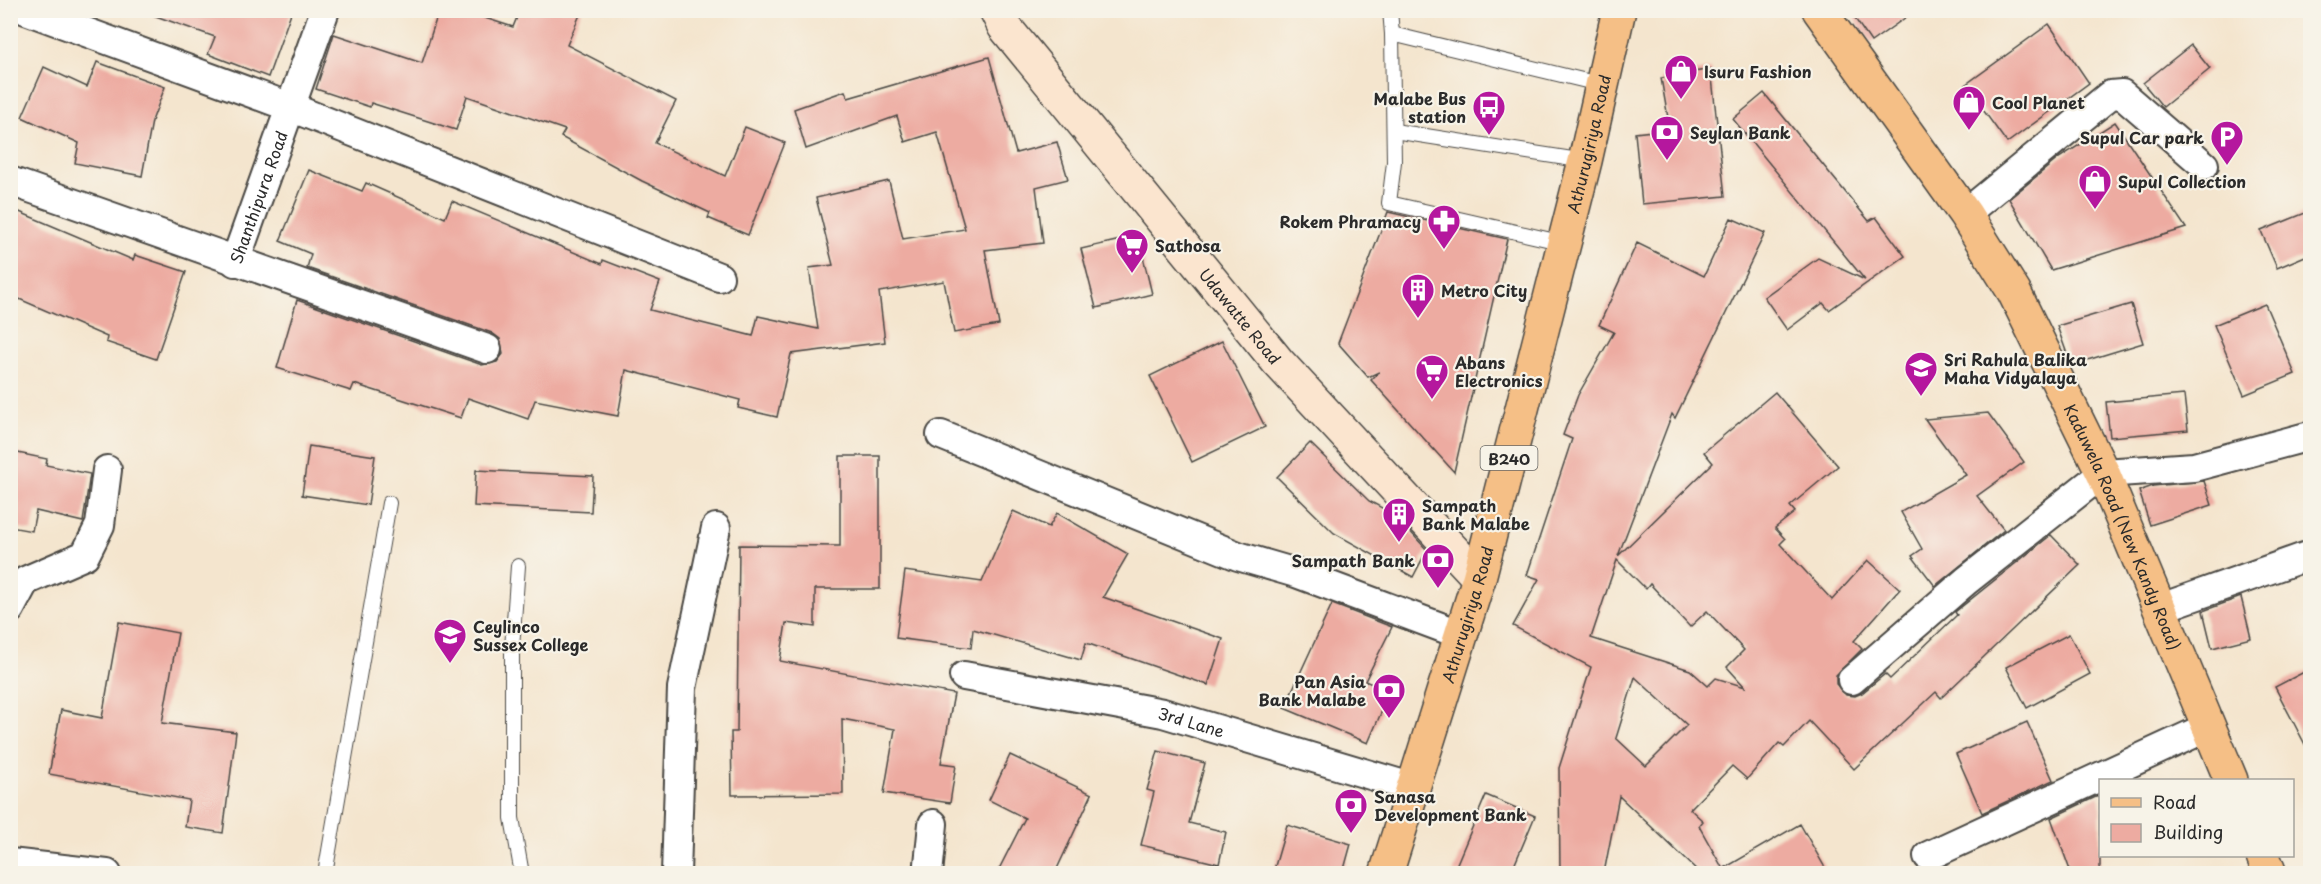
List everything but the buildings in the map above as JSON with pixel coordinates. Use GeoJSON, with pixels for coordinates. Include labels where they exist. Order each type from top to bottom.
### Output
{"type":"FeatureCollection","features":[{"type":"Feature","properties":{"kind":"main road","name":"Athurugiriya Road"},"geometry":{"type":"LineString","coordinates":[[1386,873],[1479,578],[1585,161],[1616,24],[1636,10]]}},
{"type":"Feature","properties":{"kind":"main road","name":"Kaduwela Road (New Kandy Road)"},"geometry":{"type":"LineString","coordinates":[[1819,10],[1965,214],[2014,292],[2103,473],[2231,779]]}},
{"type":"Feature","properties":{"kind":"main road"},"geometry":{"type":"LineString","coordinates":[[2264,857],[2270,873]]}},
{"type":"Feature","properties":{"kind":"street"},"geometry":{"type":"LineString","coordinates":[[26,10],[290,107],[719,277]]}},
{"type":"Feature","properties":{"kind":"street","name":"Shanthipura Road"},"geometry":{"type":"LineString","coordinates":[[10,181],[235,262],[325,10]]}},
{"type":"Feature","properties":{"kind":"street","name":"Udawatte Road"},"geometry":{"type":"LineString","coordinates":[[996,10],[1004,26],[1278,362],[1479,578]]}},
{"type":"Feature","properties":{"kind":"street"},"geometry":{"type":"LineString","coordinates":[[1965,214],[2110,95],[2122,94],[2204,165]]}},
{"type":"Feature","properties":{"kind":"street"},"geometry":{"type":"LineString","coordinates":[[235,262],[487,349]]}},
{"type":"Feature","properties":{"kind":"street"},"geometry":{"type":"LineString","coordinates":[[940,435],[1238,556],[1296,573],[1462,635]]}},
{"type":"Feature","properties":{"kind":"street"},"geometry":{"type":"LineString","coordinates":[[1852,680],[1966,581],[2103,473],[2194,467],[2310,436]]}},
{"type":"Feature","properties":{"kind":"street"},"geometry":{"type":"LineString","coordinates":[[10,609],[25,581],[85,555],[100,525],[107,470]]}},
{"type":"Feature","properties":{"kind":"street"},"geometry":{"type":"LineString","coordinates":[[676,873],[682,688],[716,528]]}},
{"type":"Feature","properties":{"kind":"street"},"geometry":{"type":"LineString","coordinates":[[2161,608],[2310,555]]}},
{"type":"Feature","properties":{"kind":"street","name":"3rd Lane"},"geometry":{"type":"LineString","coordinates":[[964,676],[1163,712],[1414,788]]}},
{"type":"Feature","properties":{"kind":"street"},"geometry":{"type":"LineString","coordinates":[[1928,856],[2210,726]]}},
{"type":"Feature","properties":{"kind":"street"},"geometry":{"type":"LineString","coordinates":[[928,873],[933,824]]}},
{"type":"Feature","properties":{"kind":"street"},"geometry":{"type":"LineString","coordinates":[[10,863],[39,869],[107,873]]}},
{"type":"Feature","properties":{"kind":"lane"},"geometry":{"type":"LineString","coordinates":[[1390,10],[1394,131],[1389,203],[1564,243]]}},
{"type":"Feature","properties":{"kind":"lane"},"geometry":{"type":"LineString","coordinates":[[1392,34],[1603,85]]}},
{"type":"Feature","properties":{"kind":"lane"},"geometry":{"type":"LineString","coordinates":[[1394,131],[1585,161]]}},
{"type":"Feature","properties":{"kind":"lane"},"geometry":{"type":"LineString","coordinates":[[325,873],[389,503]]}},
{"type":"Feature","properties":{"kind":"lane"},"geometry":{"type":"LineString","coordinates":[[518,566],[512,648],[512,818],[522,873]]}},
{"type":"Feature","properties":{"kind":"place","name":"Isuru Fashion"},"geometry":{"type":"Point","coordinates":[1681,100]}},
{"type":"Feature","properties":{"kind":"place","name":"Cool Planet"},"geometry":{"type":"Point","coordinates":[1969,131]}},
{"type":"Feature","properties":{"kind":"place","name":"Malabe Bus station"},"geometry":{"type":"Point","coordinates":[1489,136]}},
{"type":"Feature","properties":{"kind":"place","name":"Seylan Bank"},"geometry":{"type":"Point","coordinates":[1667,161]}},
{"type":"Feature","properties":{"kind":"place","name":"Supul Car park"},"geometry":{"type":"Point","coordinates":[2227,166]}},
{"type":"Feature","properties":{"kind":"place","name":"Supul Collection"},"geometry":{"type":"Point","coordinates":[2095,210]}},
{"type":"Feature","properties":{"kind":"place","name":"Rokem Phramacy"},"geometry":{"type":"Point","coordinates":[1444,250]}},
{"type":"Feature","properties":{"kind":"place","name":"Sathosa"},"geometry":{"type":"Point","coordinates":[1132,274]}},
{"type":"Feature","properties":{"kind":"place","name":"Metro City"},"geometry":{"type":"Point","coordinates":[1418,319]}},
{"type":"Feature","properties":{"kind":"place","name":"Sri Rahula Balika Maha Vidyalaya"},"geometry":{"type":"Point","coordinates":[1921,397]}},
{"type":"Feature","properties":{"kind":"place","name":"Abans Electronics"},"geometry":{"type":"Point","coordinates":[1432,400]}},
{"type":"Feature","properties":{"kind":"place","name":"Sampath Bank Malabe"},"geometry":{"type":"Point","coordinates":[1399,543]}},
{"type":"Feature","properties":{"kind":"place","name":"Sampath Bank"},"geometry":{"type":"Point","coordinates":[1438,589]}},
{"type":"Feature","properties":{"kind":"place","name":"Ceylinco Sussex College"},"geometry":{"type":"Point","coordinates":[450,664]}},
{"type":"Feature","properties":{"kind":"place","name":"Pan Asia Bank Malabe"},"geometry":{"type":"Point","coordinates":[1389,719]}},
{"type":"Feature","properties":{"kind":"place","name":"Sanasa Development Bank"},"geometry":{"type":"Point","coordinates":[1351,834]}}]}
